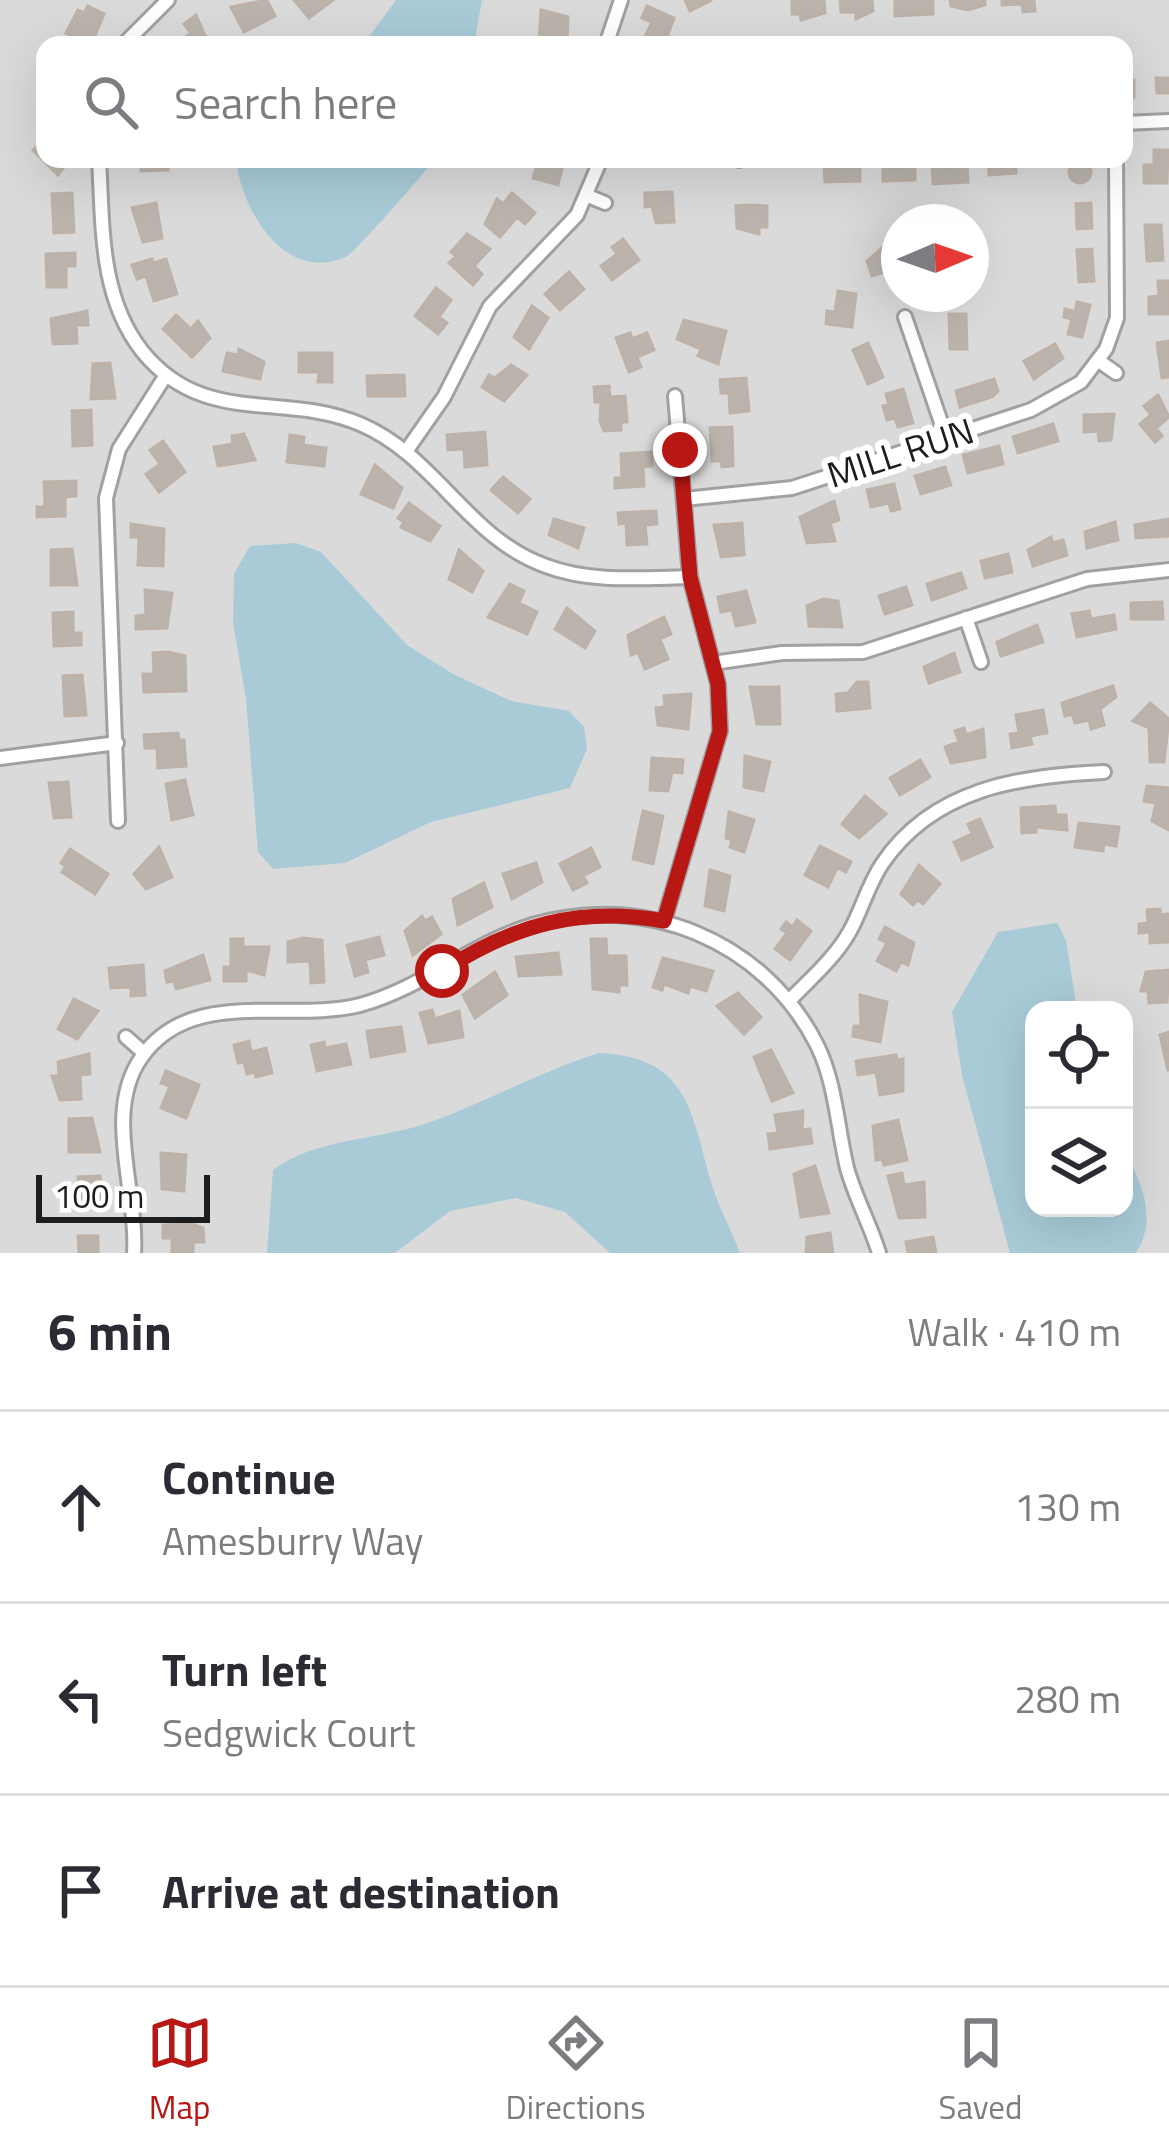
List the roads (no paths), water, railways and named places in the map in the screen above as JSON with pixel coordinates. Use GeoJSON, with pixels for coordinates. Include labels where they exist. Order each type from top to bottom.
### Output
{"type":"FeatureCollection","features":[{"type":"Feature","properties":{"kind":"street"},"geometry":{"type":"LineString","coordinates":[[132,36],[168,0]]}},
{"type":"Feature","properties":{"kind":"street"},"geometry":{"type":"LineString","coordinates":[[609,36],[621,0]]}},
{"type":"Feature","properties":{"kind":"street"},"geometry":{"type":"LineString","coordinates":[[1133,123],[1169,121]]}},
{"type":"Feature","properties":{"kind":"street"},"geometry":{"type":"LineString","coordinates":[[100,168],[112,293],[128,331],[166,375],[215,401],[309,410],[357,422],[407,450],[503,545],[548,567],[614,578],[690,577]]}},
{"type":"Feature","properties":{"kind":"street"},"geometry":{"type":"LineString","coordinates":[[407,450],[444,397],[490,306],[562,235],[588,196],[598,168]]}},
{"type":"Feature","properties":{"kind":"street"},"geometry":{"type":"LineString","coordinates":[[1116,168],[1120,301],[1099,361],[1116,373]]}},
{"type":"Feature","properties":{"kind":"street"},"geometry":{"type":"LineString","coordinates":[[588,196],[605,203]]}},
{"type":"Feature","properties":{"kind":"street"},"geometry":{"type":"LineString","coordinates":[[905,317],[946,436]]}},
{"type":"Feature","properties":{"kind":"street","name":"MILL RUN"},"geometry":{"type":"LineString","coordinates":[[684,499],[792,488],[1050,403],[1081,382],[1099,361]]}},
{"type":"Feature","properties":{"kind":"street"},"geometry":{"type":"LineString","coordinates":[[118,821],[103,548],[106,498],[119,448],[166,375]]}},
{"type":"Feature","properties":{"kind":"street"},"geometry":{"type":"LineString","coordinates":[[664,921],[716,754],[720,704],[690,577],[675,396]]}},
{"type":"Feature","properties":{"kind":"street"},"geometry":{"type":"LineString","coordinates":[[713,663],[782,652],[848,654],[1104,575],[1169,570]]}},
{"type":"Feature","properties":{"kind":"street"},"geometry":{"type":"LineString","coordinates":[[967,618],[981,662]]}},
{"type":"Feature","properties":{"kind":"street"},"geometry":{"type":"LineString","coordinates":[[0,758],[117,743]]}},
{"type":"Feature","properties":{"kind":"street"},"geometry":{"type":"LineString","coordinates":[[789,1001],[835,953],[879,868],[922,821],[960,798],[1011,781],[1104,772]]}},
{"type":"Feature","properties":{"kind":"street"},"geometry":{"type":"LineString","coordinates":[[134,1253],[135,1210],[123,1108],[144,1052],[171,1028],[204,1014],[301,1014],[383,998],[491,941],[539,923],[600,914],[664,921],[730,950],[789,1001],[830,1077],[848,1172],[879,1253]]}},
{"type":"Feature","properties":{"kind":"street"},"geometry":{"type":"LineString","coordinates":[[126,1037],[144,1052]]}},
{"type":"Feature","properties":{"kind":"water"},"geometry":{"type":"Polygon","coordinates":[[[396,0],[482,0],[476,36],[370,36],[396,0]]]}},
{"type":"Feature","properties":{"kind":"water"},"geometry":{"type":"Polygon","coordinates":[[[238,168],[427,168],[352,252],[324,263],[303,260],[270,237],[238,168]]]}},
{"type":"Feature","properties":{"kind":"water"},"geometry":{"type":"Polygon","coordinates":[[[296,543],[321,552],[407,645],[453,674],[511,701],[569,711],[584,727],[587,749],[570,788],[431,822],[345,863],[273,869],[258,852],[246,699],[233,622],[234,574],[250,546],[296,543]]]}},
{"type":"Feature","properties":{"kind":"water"},"geometry":{"type":"Polygon","coordinates":[[[1057,923],[1066,940],[1076,1001],[1025,1001],[1025,1217],[1133,1217],[1133,1168],[1147,1213],[1136,1253],[1010,1253],[962,1075],[952,1012],[998,932],[1057,923]]]}},
{"type":"Feature","properties":{"kind":"water"},"geometry":{"type":"Polygon","coordinates":[[[599,1053],[651,1065],[681,1092],[740,1253],[610,1253],[565,1212],[516,1198],[450,1211],[395,1253],[267,1253],[273,1170],[290,1159],[434,1121],[599,1053]]]}}]}
